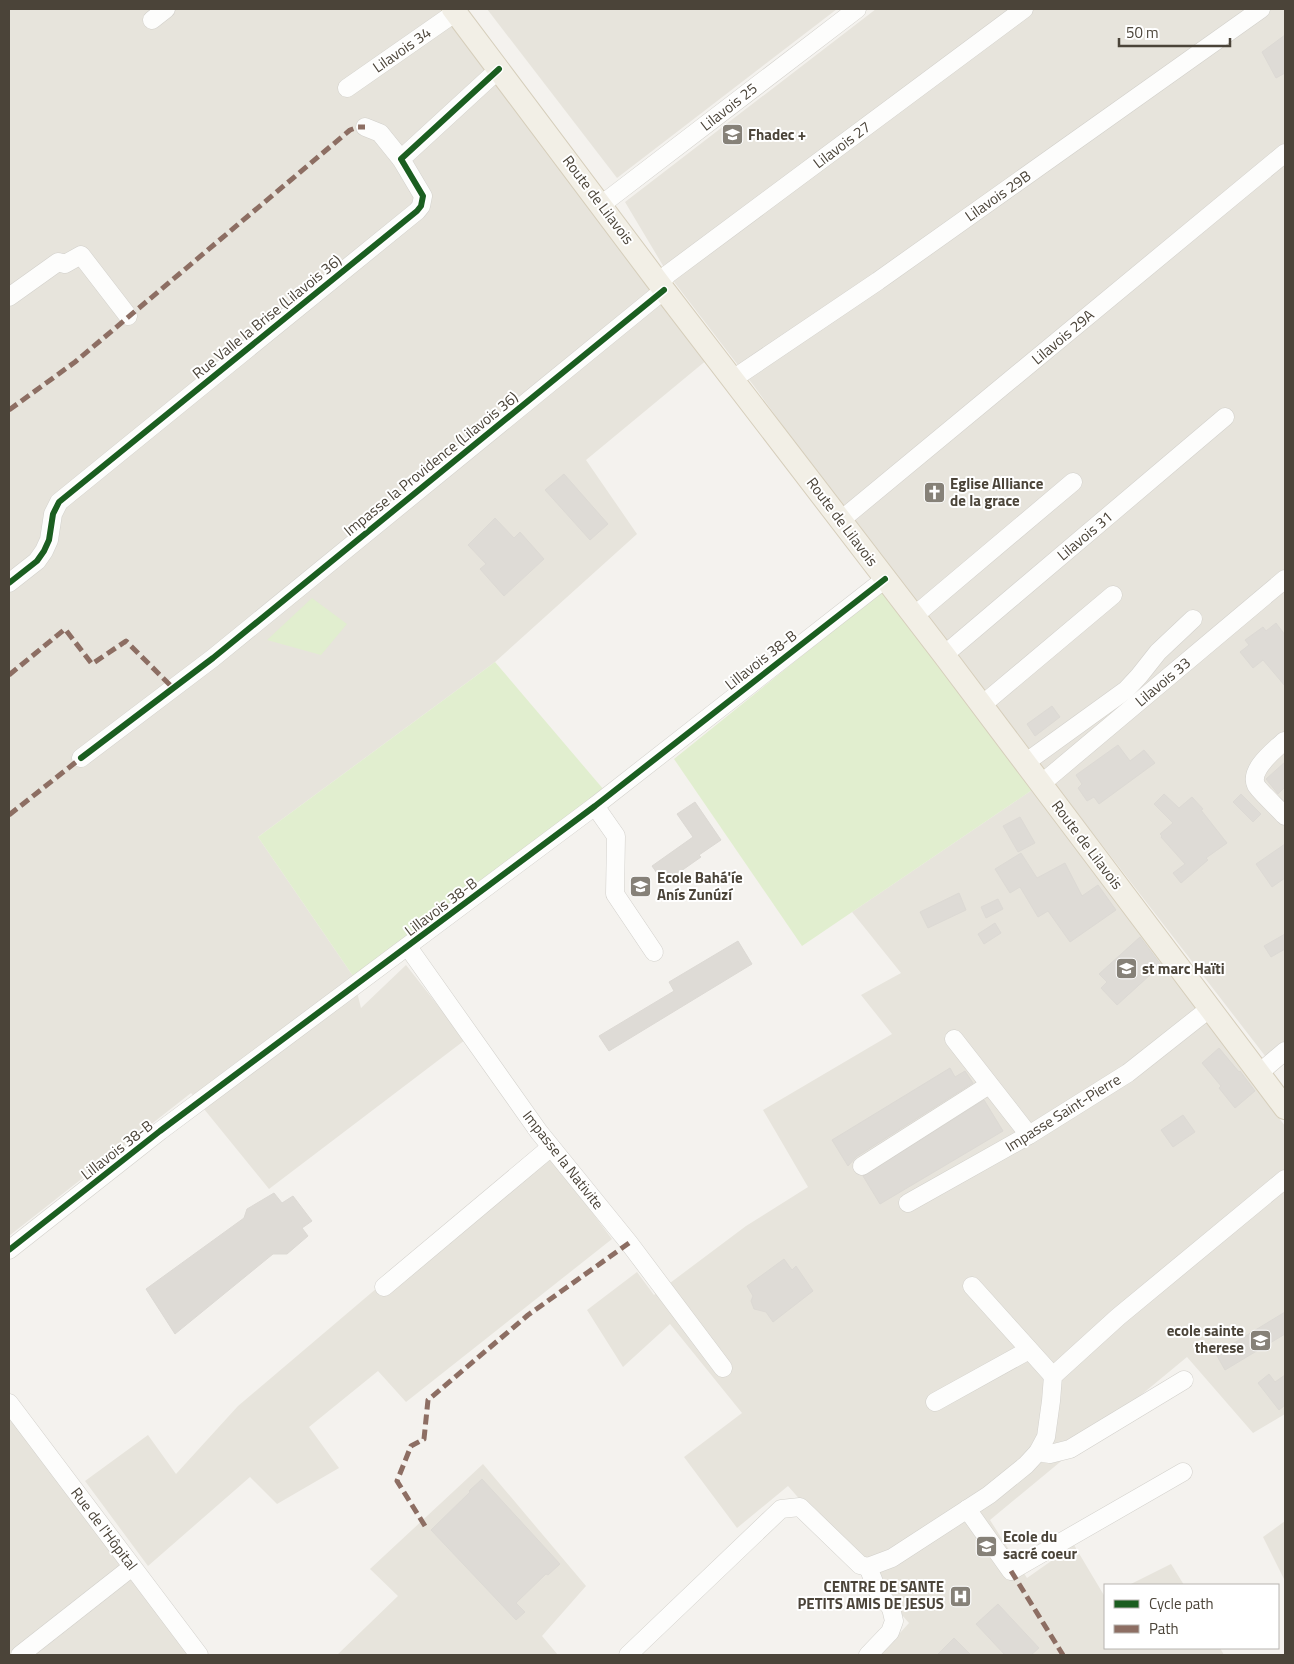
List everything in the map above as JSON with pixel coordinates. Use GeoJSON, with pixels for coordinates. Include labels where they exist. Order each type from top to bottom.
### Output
{"type":"FeatureCollection","features":[{"type":"Feature","properties":{"kind":"main road","name":"Route de Lilavois"},"geometry":{"type":"LineString","coordinates":[[454,10],[1285,1108]]}},
{"type":"Feature","properties":{"kind":"street"},"geometry":{"type":"LineString","coordinates":[[152,20],[166,9]]}},
{"type":"Feature","properties":{"kind":"street","name":"Lilavois 25"},"geometry":{"type":"LineString","coordinates":[[601,205],[857,9]]}},
{"type":"Feature","properties":{"kind":"street","name":"Lilavois 27"},"geometry":{"type":"LineString","coordinates":[[662,286],[676,268],[1024,9]]}},
{"type":"Feature","properties":{"kind":"street","name":"Lilavois 29B"},"geometry":{"type":"LineString","coordinates":[[733,379],[878,281],[1261,9]]}},
{"type":"Feature","properties":{"kind":"street","name":"Lilavois 34"},"geometry":{"type":"LineString","coordinates":[[347,88],[454,10]]}},
{"type":"Feature","properties":{"kind":"street"},"geometry":{"type":"LineString","coordinates":[[401,159],[499,69]]}},
{"type":"Feature","properties":{"kind":"street","name":"Rue Valle la Brise (Lilavois 36)"},"geometry":{"type":"LineString","coordinates":[[9,582],[37,561],[44,551],[49,540],[53,514],[59,502],[418,211],[423,196],[401,159],[380,133],[365,127]]}},
{"type":"Feature","properties":{"kind":"street","name":"Lilavois 29A"},"geometry":{"type":"LineString","coordinates":[[841,520],[1285,153]]}},
{"type":"Feature","properties":{"kind":"street"},"geometry":{"type":"LineString","coordinates":[[9,297],[58,262],[65,264],[80,255],[128,316]]}},
{"type":"Feature","properties":{"kind":"street","name":"Impasse la Providence (Lilavois 36)"},"geometry":{"type":"LineString","coordinates":[[80,758],[213,658],[662,286]]}},
{"type":"Feature","properties":{"kind":"street","name":"Lilavois 31"},"geometry":{"type":"LineString","coordinates":[[944,655],[1225,417]]}},
{"type":"Feature","properties":{"kind":"street"},"geometry":{"type":"LineString","coordinates":[[914,616],[1073,482]]}},
{"type":"Feature","properties":{"kind":"street","name":"Lillavois 38-B"},"geometry":{"type":"LineString","coordinates":[[9,1250],[160,1131],[594,806],[885,579]]}},
{"type":"Feature","properties":{"kind":"street","name":"Lilavois 33"},"geometry":{"type":"LineString","coordinates":[[1040,784],[1285,580]]}},
{"type":"Feature","properties":{"kind":"street"},"geometry":{"type":"LineString","coordinates":[[982,706],[1113,595]]}},
{"type":"Feature","properties":{"kind":"street"},"geometry":{"type":"LineString","coordinates":[[1025,763],[1126,690],[1158,652],[1193,619]]}},
{"type":"Feature","properties":{"kind":"street"},"geometry":{"type":"LineString","coordinates":[[1284,741],[1258,768],[1255,775],[1256,785],[1285,816]]}},
{"type":"Feature","properties":{"kind":"street"},"geometry":{"type":"LineString","coordinates":[[594,806],[616,836],[615,894],[654,952]]}},
{"type":"Feature","properties":{"kind":"street","name":"Impasse la Nativite"},"geometry":{"type":"LineString","coordinates":[[408,947],[551,1147],[629,1243],[723,1368]]}},
{"type":"Feature","properties":{"kind":"street","name":"Impasse Saint-Pierre"},"geometry":{"type":"LineString","coordinates":[[908,1203],[1029,1135],[1128,1073],[1209,1009]]}},
{"type":"Feature","properties":{"kind":"street"},"geometry":{"type":"LineString","coordinates":[[954,1039],[1029,1135]]}},
{"type":"Feature","properties":{"kind":"street"},"geometry":{"type":"LineString","coordinates":[[1259,1073],[1285,1051]]}},
{"type":"Feature","properties":{"kind":"street"},"geometry":{"type":"LineString","coordinates":[[862,1166],[989,1085]]}},
{"type":"Feature","properties":{"kind":"street"},"geometry":{"type":"LineString","coordinates":[[384,1287],[551,1147]]}},
{"type":"Feature","properties":{"kind":"street"},"geometry":{"type":"LineString","coordinates":[[628,1655],[781,1509],[800,1507],[860,1565],[868,1567],[892,1558],[989,1495],[1026,1465],[1038,1452],[1046,1436],[1053,1376],[1118,1317],[1285,1179]]}},
{"type":"Feature","properties":{"kind":"street"},"geometry":{"type":"LineString","coordinates":[[972,1286],[1053,1376]]}},
{"type":"Feature","properties":{"kind":"street"},"geometry":{"type":"LineString","coordinates":[[935,1402],[1029,1350]]}},
{"type":"Feature","properties":{"kind":"street"},"geometry":{"type":"LineString","coordinates":[[1038,1452],[1050,1454],[1070,1450],[1184,1380]]}},
{"type":"Feature","properties":{"kind":"street","name":"Rue de l'Hôpital"},"geometry":{"type":"LineString","coordinates":[[9,1403],[199,1655]]}},
{"type":"Feature","properties":{"kind":"street"},"geometry":{"type":"LineString","coordinates":[[968,1509],[1011,1571],[1183,1472]]}},
{"type":"Feature","properties":{"kind":"street"},"geometry":{"type":"LineString","coordinates":[[20,1655],[132,1567]]}},
{"type":"Feature","properties":{"kind":"street"},"geometry":{"type":"LineString","coordinates":[[868,1567],[878,1592],[891,1608],[894,1621],[890,1632],[868,1655]]}},
{"type":"Feature","properties":{"kind":"shaded area"},"geometry":{"type":"Polygon","coordinates":[[[9,9],[444,9],[708,359],[586,460],[637,534],[495,662],[258,837],[353,976],[361,1008],[406,965],[465,1040],[269,1189],[191,1093],[9,1236],[9,9]]]}},
{"type":"Feature","properties":{"kind":"shaded area"},"geometry":{"type":"Polygon","coordinates":[[[487,9],[837,9],[617,178],[487,9]]]}},
{"type":"Feature","properties":{"kind":"shaded area"},"geometry":{"type":"Polygon","coordinates":[[[876,9],[1285,9],[1285,1047],[1269,1061],[851,520],[754,386],[668,274],[625,202],[876,9]]]}},
{"type":"Feature","properties":{"kind":"shaded area"},"geometry":{"type":"Polygon","coordinates":[[[1035,788],[1285,1126],[1285,1414],[1253,1433],[1187,1357],[990,1520],[1027,1578],[1074,1545],[1104,1595],[1104,1649],[1221,1649],[1224,1655],[880,1655],[909,1623],[788,1486],[737,1528],[684,1457],[742,1413],[670,1324],[623,1367],[587,1310],[637,1272],[654,1295],[746,1226],[808,1187],[763,1110],[892,1034],[861,995],[901,973],[852,912],[1035,788]]]}},
{"type":"Feature","properties":{"kind":"shaded area"},"geometry":{"type":"Polygon","coordinates":[[[543,1147],[612,1239],[406,1402],[378,1371],[309,1427],[339,1468],[277,1504],[250,1477],[148,1566],[85,1481],[148,1435],[176,1474],[238,1406],[543,1147]]]}},
{"type":"Feature","properties":{"kind":"shaded area"},"geometry":{"type":"Polygon","coordinates":[[[9,1405],[199,1655],[9,1655],[9,1405]]]}},
{"type":"Feature","properties":{"kind":"shaded area"},"geometry":{"type":"Polygon","coordinates":[[[483,1464],[586,1586],[542,1636],[558,1655],[337,1655],[398,1596],[370,1569],[483,1464]]]}},
{"type":"Feature","properties":{"kind":"shaded area"},"geometry":{"type":"Polygon","coordinates":[[[1285,1521],[1285,1581],[1263,1537],[1285,1521]]]}},
{"type":"Feature","properties":{"kind":"shaded area"},"geometry":{"type":"Polygon","coordinates":[[[1171,1564],[1183,1584],[1131,1584],[1171,1564]]]}},
{"type":"Feature","properties":{"kind":"green space"},"geometry":{"type":"Polygon","coordinates":[[[885,589],[1035,788],[802,946],[674,759],[885,589]]]}},
{"type":"Feature","properties":{"kind":"green space"},"geometry":{"type":"Polygon","coordinates":[[[312,598],[347,624],[321,655],[267,640],[312,598]]]}},
{"type":"Feature","properties":{"kind":"green space"},"geometry":{"type":"Polygon","coordinates":[[[495,662],[604,790],[353,976],[258,837],[495,662]]]}},
{"type":"Feature","properties":{"kind":"building"},"geometry":{"type":"Polygon","coordinates":[[[1285,35],[1285,73],[1276,78],[1262,52],[1285,35]]]}},
{"type":"Feature","properties":{"kind":"building"},"geometry":{"type":"Polygon","coordinates":[[[564,474],[608,524],[590,540],[545,490],[564,474]]]}},
{"type":"Feature","properties":{"kind":"building"},"geometry":{"type":"Polygon","coordinates":[[[495,518],[514,538],[520,532],[544,559],[504,596],[480,569],[486,564],[468,545],[495,518]]]}},
{"type":"Feature","properties":{"kind":"building"},"geometry":{"type":"Polygon","coordinates":[[[1276,623],[1285,635],[1285,686],[1263,660],[1253,668],[1240,652],[1249,645],[1245,640],[1263,627],[1266,631],[1276,623]]]}},
{"type":"Feature","properties":{"kind":"building"},"geometry":{"type":"Polygon","coordinates":[[[1052,706],[1060,717],[1035,736],[1027,724],[1052,706]]]}},
{"type":"Feature","properties":{"kind":"building"},"geometry":{"type":"Polygon","coordinates":[[[1118,745],[1130,761],[1144,750],[1155,763],[1099,804],[1094,797],[1087,801],[1078,788],[1082,784],[1076,775],[1118,745]]]}},
{"type":"Feature","properties":{"kind":"building"},"geometry":{"type":"Polygon","coordinates":[[[1285,762],[1285,787],[1278,794],[1266,779],[1285,762]]]}},
{"type":"Feature","properties":{"kind":"building"},"geometry":{"type":"Polygon","coordinates":[[[1164,794],[1179,808],[1192,797],[1227,843],[1206,858],[1208,860],[1181,883],[1173,873],[1185,864],[1160,834],[1173,823],[1154,804],[1164,794]]]}},
{"type":"Feature","properties":{"kind":"building"},"geometry":{"type":"Polygon","coordinates":[[[1241,794],[1261,814],[1253,822],[1233,802],[1241,794]]]}},
{"type":"Feature","properties":{"kind":"building"},"geometry":{"type":"Polygon","coordinates":[[[695,802],[721,840],[699,855],[701,857],[664,883],[652,866],[693,837],[677,814],[695,802]]]}},
{"type":"Feature","properties":{"kind":"building"},"geometry":{"type":"Polygon","coordinates":[[[1020,817],[1035,843],[1018,852],[1003,826],[1020,817]]]}},
{"type":"Feature","properties":{"kind":"building"},"geometry":{"type":"Polygon","coordinates":[[[1285,844],[1285,878],[1272,887],[1256,864],[1285,844]]]}},
{"type":"Feature","properties":{"kind":"building"},"geometry":{"type":"Polygon","coordinates":[[[1021,853],[1037,878],[1065,863],[1082,896],[1098,885],[1116,910],[1070,942],[1048,911],[1038,917],[1020,887],[1010,893],[995,869],[1021,853]]]}},
{"type":"Feature","properties":{"kind":"building"},"geometry":{"type":"Polygon","coordinates":[[[959,893],[966,910],[928,928],[920,912],[959,893]]]}},
{"type":"Feature","properties":{"kind":"building"},"geometry":{"type":"Polygon","coordinates":[[[998,899],[1003,909],[986,918],[981,907],[998,899]]]}},
{"type":"Feature","properties":{"kind":"building"},"geometry":{"type":"Polygon","coordinates":[[[995,923],[1001,933],[984,944],[978,934],[995,923]]]}},
{"type":"Feature","properties":{"kind":"building"},"geometry":{"type":"Polygon","coordinates":[[[1285,934],[1285,949],[1271,957],[1264,946],[1285,934]]]}},
{"type":"Feature","properties":{"kind":"building"},"geometry":{"type":"Polygon","coordinates":[[[1140,937],[1161,965],[1117,1005],[1101,988],[1107,982],[1099,974],[1140,937]]]}},
{"type":"Feature","properties":{"kind":"building"},"geometry":{"type":"Polygon","coordinates":[[[738,941],[752,964],[609,1051],[599,1036],[674,991],[669,982],[738,941]]]}},
{"type":"Feature","properties":{"kind":"building"},"geometry":{"type":"Polygon","coordinates":[[[1219,1048],[1255,1091],[1235,1108],[1219,1088],[1221,1086],[1202,1063],[1219,1048]]]}},
{"type":"Feature","properties":{"kind":"building"},"geometry":{"type":"Polygon","coordinates":[[[950,1068],[955,1077],[965,1071],[973,1083],[856,1157],[848,1166],[832,1140],[950,1068]]]}},
{"type":"Feature","properties":{"kind":"building"},"geometry":{"type":"Polygon","coordinates":[[[984,1100],[1003,1131],[880,1204],[863,1176],[984,1100]]]}},
{"type":"Feature","properties":{"kind":"building"},"geometry":{"type":"Polygon","coordinates":[[[1183,1115],[1195,1132],[1173,1147],[1161,1130],[1183,1115]]]}},
{"type":"Feature","properties":{"kind":"building"},"geometry":{"type":"Polygon","coordinates":[[[274,1193],[282,1203],[293,1196],[312,1221],[302,1228],[308,1236],[287,1254],[273,1254],[175,1334],[146,1289],[244,1218],[247,1209],[274,1193]]]}},
{"type":"Feature","properties":{"kind":"building"},"geometry":{"type":"Polygon","coordinates":[[[784,1259],[792,1270],[796,1266],[813,1291],[773,1322],[766,1312],[754,1309],[751,1301],[753,1296],[747,1286],[784,1259]]]}},
{"type":"Feature","properties":{"kind":"building"},"geometry":{"type":"Polygon","coordinates":[[[1285,1312],[1285,1334],[1225,1370],[1216,1354],[1285,1312]]]}},
{"type":"Feature","properties":{"kind":"building"},"geometry":{"type":"Polygon","coordinates":[[[1269,1374],[1275,1382],[1285,1375],[1285,1405],[1279,1410],[1258,1383],[1269,1374]]]}},
{"type":"Feature","properties":{"kind":"building"},"geometry":{"type":"Polygon","coordinates":[[[482,1479],[560,1564],[548,1575],[546,1574],[516,1603],[525,1612],[516,1620],[431,1530],[482,1479]]]}},
{"type":"Feature","properties":{"kind":"building"},"geometry":{"type":"Polygon","coordinates":[[[998,1604],[1039,1648],[1031,1655],[1005,1655],[976,1624],[998,1604]]]}},
{"type":"Feature","properties":{"kind":"building"},"geometry":{"type":"Polygon","coordinates":[[[954,1638],[971,1655],[937,1655],[954,1638]]]}},
{"type":"Feature","properties":{"kind":"marked path"},"geometry":{"type":"LineString","coordinates":[[9,410],[75,362],[350,130],[365,127]]}},
{"type":"Feature","properties":{"kind":"marked path"},"geometry":{"type":"LineString","coordinates":[[9,675],[65,629],[92,664],[126,641],[173,688]]}},
{"type":"Feature","properties":{"kind":"marked path"},"geometry":{"type":"LineString","coordinates":[[9,815],[81,758]]}},
{"type":"Feature","properties":{"kind":"marked path"},"geometry":{"type":"LineString","coordinates":[[425,1526],[397,1481],[411,1446],[424,1439],[428,1400],[528,1315],[629,1243]]}},
{"type":"Feature","properties":{"kind":"marked path"},"geometry":{"type":"LineString","coordinates":[[1011,1571],[1063,1655]]}},
{"type":"Feature","properties":{"kind":"cycle path"},"geometry":{"type":"LineString","coordinates":[[9,583],[37,561],[44,551],[49,540],[53,514],[59,502],[417,211],[421,206],[423,196],[401,159],[499,69]]}},
{"type":"Feature","properties":{"kind":"cycle path"},"geometry":{"type":"LineString","coordinates":[[81,758],[213,658],[664,290]]}},
{"type":"Feature","properties":{"kind":"cycle path"},"geometry":{"type":"LineString","coordinates":[[9,1250],[160,1131],[595,806],[885,579]]}},
{"type":"Feature","properties":{"kind":"place","name":"Fhadec +"},"geometry":{"type":"Point","coordinates":[732,135]}},
{"type":"Feature","properties":{"kind":"place","name":"Eglise Alliance de la grace"},"geometry":{"type":"Point","coordinates":[934,493]}},
{"type":"Feature","properties":{"kind":"place","name":"Ecole Bahá'íe Anís Zunúzí"},"geometry":{"type":"Point","coordinates":[641,887]}},
{"type":"Feature","properties":{"kind":"place","name":"st marc Haïti"},"geometry":{"type":"Point","coordinates":[1126,969]}},
{"type":"Feature","properties":{"kind":"place","name":"ecole sainte therese"},"geometry":{"type":"Point","coordinates":[1260,1340]}},
{"type":"Feature","properties":{"kind":"place","name":"Ecole du sacré coeur"},"geometry":{"type":"Point","coordinates":[987,1546]}},
{"type":"Feature","properties":{"kind":"place","name":"CENTRE DE SANTE PETITS AMIS DE JESUS"},"geometry":{"type":"Point","coordinates":[960,1596]}}]}
